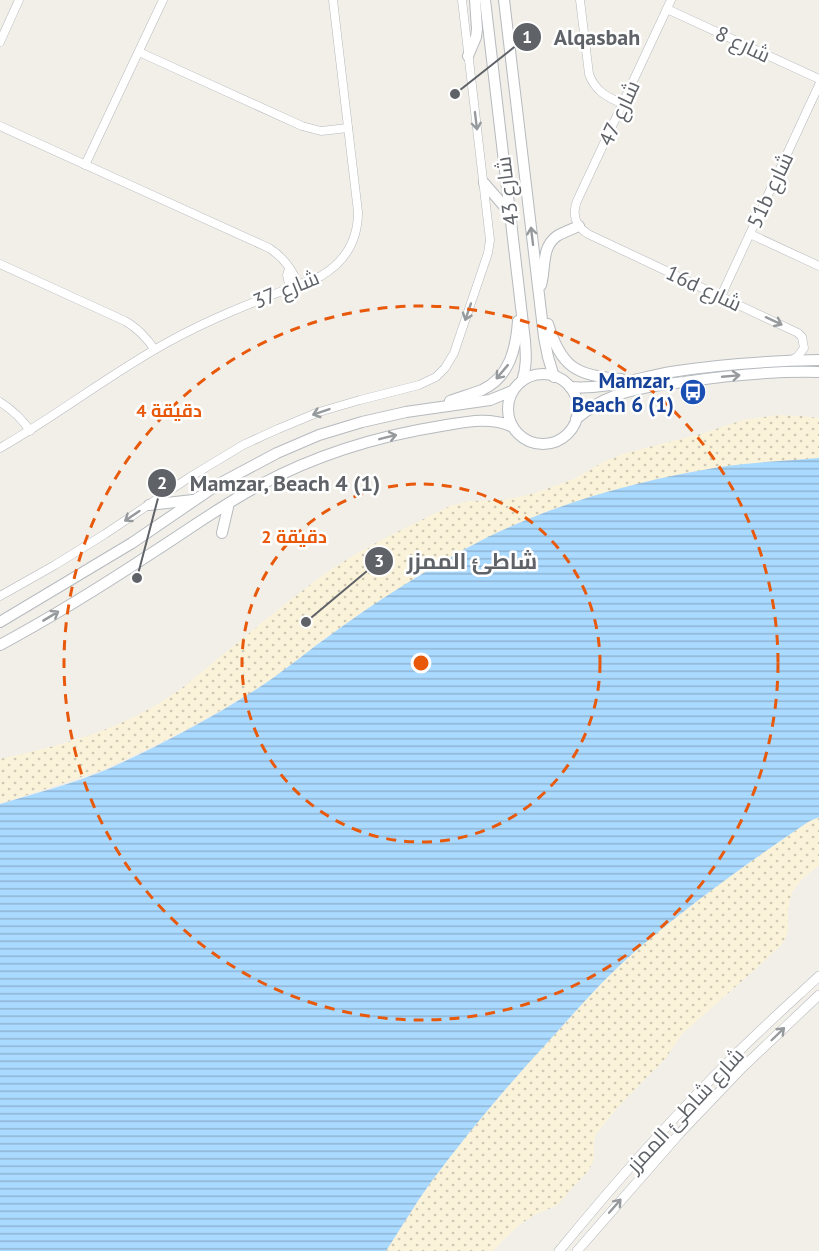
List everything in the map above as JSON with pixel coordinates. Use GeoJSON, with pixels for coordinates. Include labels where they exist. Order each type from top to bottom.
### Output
{"type":"FeatureCollection","features":[{"type":"Feature","properties":{"kind":"main road"},"geometry":{"type":"LineString","coordinates":[[468,56],[477,30],[475,0]]}},
{"type":"Feature","properties":{"kind":"main road","name":"شارع 43"},"geometry":{"type":"LineString","coordinates":[[485,0],[520,297],[526,361],[522,381]]}},
{"type":"Feature","properties":{"kind":"main road","name":"شارع 43"},"geometry":{"type":"LineString","coordinates":[[504,0],[546,347],[554,376]]}},
{"type":"Feature","properties":{"kind":"main road"},"geometry":{"type":"LineString","coordinates":[[484,183],[510,213]]}},
{"type":"Feature","properties":{"kind":"main road"},"geometry":{"type":"LineString","coordinates":[[579,226],[559,235],[548,246],[545,254],[539,294],[556,347],[569,364],[582,372],[595,377],[633,379]]}},
{"type":"Feature","properties":{"kind":"main road"},"geometry":{"type":"LineString","coordinates":[[429,408],[482,390],[502,374],[514,352],[520,297]]}},
{"type":"Feature","properties":{"kind":"main road"},"geometry":{"type":"LineString","coordinates":[[570,387],[597,388],[669,372],[719,365],[819,360]]}},
{"type":"Feature","properties":{"kind":"main road"},"geometry":{"type":"LineString","coordinates":[[576,419],[577,402],[570,387],[554,376],[538,375],[522,381],[513,391],[508,406],[508,414],[513,427],[524,439],[547,444],[555,442],[568,433],[576,419],[594,406],[626,392],[731,376],[819,372]]}},
{"type":"Feature","properties":{"kind":"main road"},"geometry":{"type":"LineString","coordinates":[[0,622],[132,543],[193,500],[237,473],[298,444],[362,422],[429,408],[490,400],[513,391]]}},
{"type":"Feature","properties":{"kind":"main road"},"geometry":{"type":"LineString","coordinates":[[0,645],[103,585],[229,503],[261,484],[306,463],[347,448],[421,429],[483,421],[500,422],[513,427]]}},
{"type":"Feature","properties":{"kind":"main road"},"geometry":{"type":"LineString","coordinates":[[149,505],[193,500]]}},
{"type":"Feature","properties":{"kind":"main road"},"geometry":{"type":"LineString","coordinates":[[222,533],[229,503]]}},
{"type":"Feature","properties":{"kind":"street"},"geometry":{"type":"LineString","coordinates":[[0,41],[19,0]]}},
{"type":"Feature","properties":{"kind":"street"},"geometry":{"type":"LineString","coordinates":[[85,165],[163,0]]}},
{"type":"Feature","properties":{"kind":"street","name":"شارع 37"},"geometry":{"type":"LineString","coordinates":[[0,448],[151,351],[211,320],[321,276],[339,263],[346,254],[356,234],[358,212],[333,0]]}},
{"type":"Feature","properties":{"kind":"street"},"geometry":{"type":"LineString","coordinates":[[0,597],[55,565],[208,465],[243,446],[278,429],[340,405],[425,383],[449,363],[488,253],[489,240],[462,0]]}},
{"type":"Feature","properties":{"kind":"street"},"geometry":{"type":"LineString","coordinates":[[580,0],[591,80],[602,94],[623,104]]}},
{"type":"Feature","properties":{"kind":"street","name":"شارع 47"},"geometry":{"type":"LineString","coordinates":[[579,226],[574,214],[575,207],[671,0]]}},
{"type":"Feature","properties":{"kind":"street","name":"شارع 8"},"geometry":{"type":"LineString","coordinates":[[667,9],[819,79]]}},
{"type":"Feature","properties":{"kind":"street"},"geometry":{"type":"LineString","coordinates":[[139,52],[302,126],[321,131],[348,128]]}},
{"type":"Feature","properties":{"kind":"street","name":"51b شارع"},"geometry":{"type":"LineString","coordinates":[[721,296],[819,85]]}},
{"type":"Feature","properties":{"kind":"street"},"geometry":{"type":"LineString","coordinates":[[0,126],[269,248],[280,256],[293,273],[294,286]]}},
{"type":"Feature","properties":{"kind":"street","name":"16d شارع"},"geometry":{"type":"LineString","coordinates":[[579,226],[588,234],[798,333],[804,342],[804,348],[798,356],[790,360]]}},
{"type":"Feature","properties":{"kind":"street"},"geometry":{"type":"LineString","coordinates":[[750,234],[819,266]]}},
{"type":"Feature","properties":{"kind":"street"},"geometry":{"type":"LineString","coordinates":[[0,264],[125,321],[148,340],[151,351]]}},
{"type":"Feature","properties":{"kind":"street"},"geometry":{"type":"LineString","coordinates":[[0,402],[25,423],[26,433]]}},
{"type":"Feature","properties":{"kind":"street","name":"شارع شاطئ الممزر"},"geometry":{"type":"LineString","coordinates":[[559,1251],[670,1123],[732,1058],[819,975]]}},
{"type":"Feature","properties":{"kind":"street","name":"شارع شاطئ الممزر"},"geometry":{"type":"LineString","coordinates":[[577,1251],[680,1133],[742,1068],[819,995]]}},
{"type":"Feature","properties":{"kind":"sand"},"geometry":{"type":"Polygon","coordinates":[[[777,415],[819,418],[819,458],[722,467],[686,473],[610,491],[548,511],[373,605],[251,693],[184,731],[106,769],[0,804],[0,759],[86,736],[146,711],[185,686],[326,573],[403,529],[450,506],[469,501],[503,500],[532,494],[574,479],[605,461],[626,453],[704,433],[743,420],[777,415]]]}},
{"type":"Feature","properties":{"kind":"sand"},"geometry":{"type":"Polygon","coordinates":[[[819,817],[819,865],[801,880],[792,892],[788,909],[788,929],[782,944],[682,1034],[665,1059],[617,1108],[596,1134],[594,1159],[589,1170],[562,1200],[556,1206],[536,1214],[519,1225],[493,1251],[386,1251],[431,1182],[476,1124],[611,974],[651,938],[717,886],[808,822],[819,817]]]}},
{"type":"Feature","properties":{"kind":"water"},"geometry":{"type":"Polygon","coordinates":[[[819,458],[819,817],[808,822],[717,886],[651,938],[611,974],[476,1124],[431,1182],[386,1251],[0,1251],[0,804],[95,774],[181,733],[262,686],[344,625],[404,585],[465,549],[514,525],[600,494],[690,472],[732,465],[819,458]]]}},
{"type":"Feature","properties":{"kind":"place","name":"Alqasbah"},"geometry":{"type":"Point","coordinates":[455,94]}},
{"type":"Feature","properties":{"kind":"place","name":"Mamzar, Beach 6 (1)"},"geometry":{"type":"Point","coordinates":[693,392]}},
{"type":"Feature","properties":{"kind":"place","name":"Mamzar, Beach 4 (1)"},"geometry":{"type":"Point","coordinates":[137,578]}},
{"type":"Feature","properties":{"kind":"place","name":"شاطئ الممزر"},"geometry":{"type":"Point","coordinates":[306,622]}}]}
